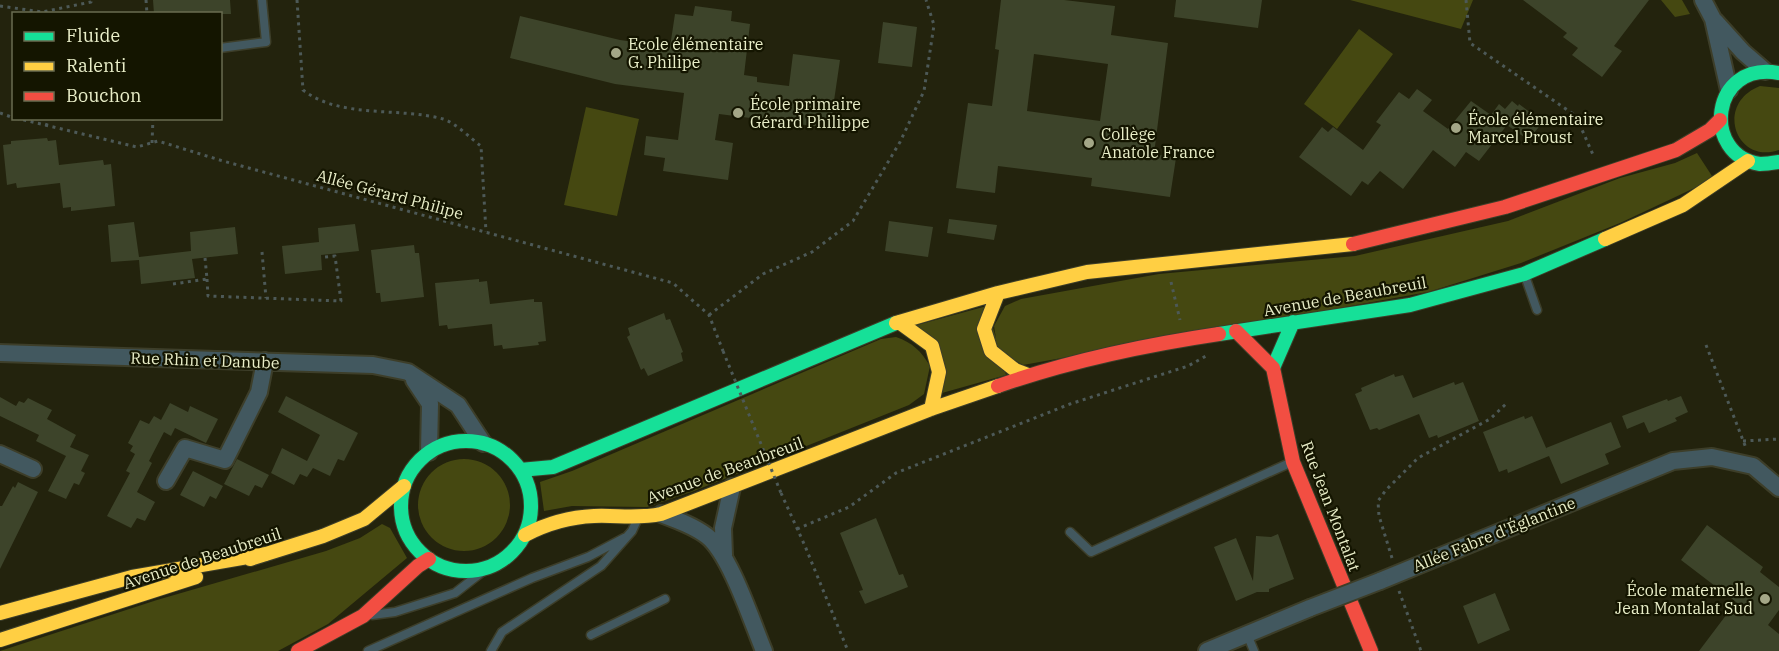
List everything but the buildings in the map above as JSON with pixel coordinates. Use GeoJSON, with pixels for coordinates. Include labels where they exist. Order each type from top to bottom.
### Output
{"type":"FeatureCollection","features":[{"type":"Feature","properties":{"kind":"main road"},"geometry":{"type":"LineString","coordinates":[[1772,72],[1752,74],[1739,80],[1729,90],[1722,105],[1720,120],[1722,133],[1728,145],[1737,154],[1748,161],[1761,164],[1779,162]]}},
{"type":"Feature","properties":{"kind":"main road"},"geometry":{"type":"LineString","coordinates":[[520,470],[553,467],[899,322],[998,293],[1087,272],[1348,244],[1505,207],[1676,150],[1710,130],[1720,120]]}},
{"type":"Feature","properties":{"kind":"main road","name":"Avenue de Beaubreuil"},"geometry":{"type":"LineString","coordinates":[[525,535],[540,527],[570,519],[591,516],[639,517],[662,514],[931,409],[1028,375],[1184,339],[1410,305],[1524,274],[1683,206],[1748,161]]}},
{"type":"Feature","properties":{"kind":"main road"},"geometry":{"type":"LineString","coordinates":[[998,293],[984,329],[991,351],[1015,370],[1028,375]]}},
{"type":"Feature","properties":{"kind":"main road"},"geometry":{"type":"LineString","coordinates":[[899,322],[932,346],[939,372],[931,409]]}},
{"type":"Feature","properties":{"kind":"main road"},"geometry":{"type":"LineString","coordinates":[[1236,331],[1273,368],[1293,322]]}},
{"type":"Feature","properties":{"kind":"main road","name":"Rue Jean Montalat"},"geometry":{"type":"LineString","coordinates":[[1273,368],[1293,462],[1371,651]]}},
{"type":"Feature","properties":{"kind":"main road","name":"Avenue de Beaubreuil"},"geometry":{"type":"LineString","coordinates":[[455,442],[483,443],[504,453],[520,470],[527,484],[530,500],[529,523],[525,535],[511,552],[492,565],[476,570],[459,570],[443,567],[416,548],[402,519],[401,502],[404,486],[410,473],[418,461],[429,452],[455,442]]}},
{"type":"Feature","properties":{"kind":"main road","name":"Avenue de Beaubreuil"},"geometry":{"type":"LineString","coordinates":[[0,640],[323,536],[363,519],[404,486]]}},
{"type":"Feature","properties":{"kind":"main road"},"geometry":{"type":"LineString","coordinates":[[0,613],[132,577],[266,554]]}},
{"type":"Feature","properties":{"kind":"main road"},"geometry":{"type":"LineString","coordinates":[[298,651],[363,616],[418,566],[429,559]]}},
{"type":"Feature","properties":{"kind":"street"},"geometry":{"type":"LineString","coordinates":[[1703,0],[1713,19],[1743,52],[1772,72]]}},
{"type":"Feature","properties":{"kind":"street"},"geometry":{"type":"LineString","coordinates":[[1713,19],[1729,90]]}},
{"type":"Feature","properties":{"kind":"street","name":"Rue Rhin et Danube"},"geometry":{"type":"LineString","coordinates":[[0,353],[373,365],[408,372],[458,405],[483,443]]}},
{"type":"Feature","properties":{"kind":"street"},"geometry":{"type":"LineString","coordinates":[[165,481],[185,447],[225,460],[259,392],[265,361]]}},
{"type":"Feature","properties":{"kind":"street"},"geometry":{"type":"LineString","coordinates":[[408,372],[430,404],[429,452]]}},
{"type":"Feature","properties":{"kind":"street"},"geometry":{"type":"LineString","coordinates":[[0,454],[33,470]]}},
{"type":"Feature","properties":{"kind":"street","name":"Allée Fabre d'Églantine"},"geometry":{"type":"LineString","coordinates":[[1207,651],[1672,461],[1712,457],[1753,466],[1779,488]]}},
{"type":"Feature","properties":{"kind":"street"},"geometry":{"type":"LineString","coordinates":[[724,555],[724,515],[732,487]]}},
{"type":"Feature","properties":{"kind":"street"},"geometry":{"type":"LineString","coordinates":[[662,514],[708,537],[724,555],[764,651]]}},
{"type":"Feature","properties":{"kind":"lane"},"geometry":{"type":"LineString","coordinates":[[222,48],[266,42],[262,0]]}},
{"type":"Feature","properties":{"kind":"lane"},"geometry":{"type":"LineString","coordinates":[[1524,274],[1537,310]]}},
{"type":"Feature","properties":{"kind":"lane"},"geometry":{"type":"LineString","coordinates":[[1070,532],[1090,552],[1293,462]]}},
{"type":"Feature","properties":{"kind":"lane"},"geometry":{"type":"LineString","coordinates":[[491,651],[502,632],[601,566],[632,531],[639,517]]}},
{"type":"Feature","properties":{"kind":"lane"},"geometry":{"type":"LineString","coordinates":[[368,651],[532,578],[588,557],[624,538]]}},
{"type":"Feature","properties":{"kind":"lane"},"geometry":{"type":"LineString","coordinates":[[363,616],[395,612],[455,593],[492,565]]}},
{"type":"Feature","properties":{"kind":"lane"},"geometry":{"type":"LineString","coordinates":[[591,635],[666,599]]}},
{"type":"Feature","properties":{"kind":"lane"},"geometry":{"type":"LineString","coordinates":[[1247,634],[1254,651]]}},
{"type":"Feature","properties":{"kind":"path"},"geometry":{"type":"LineString","coordinates":[[0,6],[37,12],[91,2],[91,0]]}},
{"type":"Feature","properties":{"kind":"path"},"geometry":{"type":"LineString","coordinates":[[297,0],[303,90],[312,97],[334,104],[446,120],[481,146],[486,232]]}},
{"type":"Feature","properties":{"kind":"path"},"geometry":{"type":"LineString","coordinates":[[710,315],[763,274],[812,252],[853,221],[900,142],[924,91],[934,25],[926,0]]}},
{"type":"Feature","properties":{"kind":"path"},"geometry":{"type":"LineString","coordinates":[[1466,0],[1470,44],[1576,116],[1597,164]]}},
{"type":"Feature","properties":{"kind":"path","name":"Allée Gérard Philipe"},"geometry":{"type":"LineString","coordinates":[[23,120],[137,147],[158,141],[223,161],[673,282],[710,315],[781,493],[848,651]]}},
{"type":"Feature","properties":{"kind":"path"},"geometry":{"type":"LineString","coordinates":[[46,126],[48,120]]}},
{"type":"Feature","properties":{"kind":"path"},"geometry":{"type":"LineString","coordinates":[[152,143],[153,120]]}},
{"type":"Feature","properties":{"kind":"path"},"geometry":{"type":"LineString","coordinates":[[262,252],[266,298]]}},
{"type":"Feature","properties":{"kind":"path"},"geometry":{"type":"LineString","coordinates":[[205,258],[208,296],[340,301],[335,256],[325,257]]}},
{"type":"Feature","properties":{"kind":"path"},"geometry":{"type":"LineString","coordinates":[[1166,264],[1188,366]]}},
{"type":"Feature","properties":{"kind":"path"},"geometry":{"type":"LineString","coordinates":[[173,284],[207,279]]}},
{"type":"Feature","properties":{"kind":"path"},"geometry":{"type":"LineString","coordinates":[[1706,345],[1753,466]]}},
{"type":"Feature","properties":{"kind":"path"},"geometry":{"type":"LineString","coordinates":[[797,529],[849,507],[896,473],[1070,404],[1188,366],[1208,355]]}},
{"type":"Feature","properties":{"kind":"path"},"geometry":{"type":"LineString","coordinates":[[1422,651],[1390,577],[1378,501],[1418,458],[1490,419],[1507,403]]}},
{"type":"Feature","properties":{"kind":"path"},"geometry":{"type":"LineString","coordinates":[[1743,441],[1779,439]]}},
{"type":"Feature","properties":{"kind":"shaded area"},"geometry":{"type":"Polygon","coordinates":[[[1350,0],[1473,0],[1461,29],[1350,0]]]}},
{"type":"Feature","properties":{"kind":"shaded area"},"geometry":{"type":"Polygon","coordinates":[[[1661,0],[1682,0],[1690,14],[1675,17],[1661,0]]]}},
{"type":"Feature","properties":{"kind":"shaded area"},"geometry":{"type":"Polygon","coordinates":[[[1359,29],[1393,54],[1337,129],[1304,104],[1359,29]]]}},
{"type":"Feature","properties":{"kind":"shaded area"},"geometry":{"type":"Polygon","coordinates":[[[1760,86],[1779,88],[1779,150],[1764,152],[1751,149],[1742,141],[1736,130],[1734,118],[1738,106],[1746,95],[1760,86]]]}},
{"type":"Feature","properties":{"kind":"shaded area"},"geometry":{"type":"Polygon","coordinates":[[[586,107],[639,119],[617,216],[564,205],[586,107]]]}},
{"type":"Feature","properties":{"kind":"shaded area"},"geometry":{"type":"Polygon","coordinates":[[[1697,153],[1712,176],[1703,184],[1620,223],[1521,263],[1428,292],[1023,365],[998,351],[994,326],[1005,306],[1021,299],[1159,274],[1355,256],[1508,221],[1620,178],[1675,163],[1697,153]]]}},
{"type":"Feature","properties":{"kind":"shaded area"},"geometry":{"type":"Polygon","coordinates":[[[987,306],[1006,375],[942,393],[917,325],[987,306]]]}},
{"type":"Feature","properties":{"kind":"shaded area"},"geometry":{"type":"Polygon","coordinates":[[[896,337],[916,348],[930,366],[924,394],[909,405],[694,491],[647,507],[572,506],[544,511],[540,482],[572,471],[881,339],[896,337]]]}},
{"type":"Feature","properties":{"kind":"shaded area"},"geometry":{"type":"Polygon","coordinates":[[[464,459],[482,462],[497,472],[507,487],[510,505],[507,523],[497,538],[482,548],[464,551],[446,548],[431,538],[421,523],[418,505],[421,487],[431,472],[446,462],[464,459]]]}},
{"type":"Feature","properties":{"kind":"shaded area"},"geometry":{"type":"Polygon","coordinates":[[[382,524],[390,528],[407,558],[328,624],[278,651],[0,651],[157,600],[326,551],[360,538],[382,524]]]}},
{"type":"Feature","properties":{"kind":"traffic: fast"},"geometry":{"type":"LineString","coordinates":[[1779,73],[1756,73],[1739,81],[1727,94],[1722,111],[1722,128],[1728,145],[1741,157],[1760,164],[1779,162]]}},
{"type":"Feature","properties":{"kind":"traffic: fast"},"geometry":{"type":"LineString","coordinates":[[1219,334],[1410,305],[1524,274],[1605,239]]}},
{"type":"Feature","properties":{"kind":"traffic: fast"},"geometry":{"type":"LineString","coordinates":[[1273,368],[1293,322]]}},
{"type":"Feature","properties":{"kind":"traffic: fast"},"geometry":{"type":"LineString","coordinates":[[520,470],[553,467],[896,323]]}},
{"type":"Feature","properties":{"kind":"traffic: fast"},"geometry":{"type":"LineString","coordinates":[[466,441],[491,446],[512,460],[526,481],[531,506],[526,531],[512,552],[491,566],[466,571],[441,566],[420,552],[406,531],[401,506],[406,481],[420,460],[441,446],[466,441]]}},
{"type":"Feature","properties":{"kind":"traffic: slow"},"geometry":{"type":"LineString","coordinates":[[1605,239],[1683,205],[1748,161]]}},
{"type":"Feature","properties":{"kind":"traffic: slow"},"geometry":{"type":"LineString","coordinates":[[896,323],[998,293],[1087,272],[1353,244]]}},
{"type":"Feature","properties":{"kind":"traffic: slow"},"geometry":{"type":"LineString","coordinates":[[998,293],[984,329],[991,351],[1015,370],[1028,375]]}},
{"type":"Feature","properties":{"kind":"traffic: slow"},"geometry":{"type":"LineString","coordinates":[[899,322],[932,346],[939,372],[931,409]]}},
{"type":"Feature","properties":{"kind":"traffic: slow"},"geometry":{"type":"LineString","coordinates":[[525,535],[550,524],[576,518],[661,514],[931,409],[998,386]]}},
{"type":"Feature","properties":{"kind":"traffic: slow"},"geometry":{"type":"LineString","coordinates":[[250,559],[323,536],[364,519],[404,486]]}},
{"type":"Feature","properties":{"kind":"traffic: slow"},"geometry":{"type":"LineString","coordinates":[[0,613],[132,577],[266,554]]}},
{"type":"Feature","properties":{"kind":"traffic: slow"},"geometry":{"type":"LineString","coordinates":[[0,640],[196,577]]}},
{"type":"Feature","properties":{"kind":"traffic: jam"},"geometry":{"type":"LineString","coordinates":[[1353,244],[1505,207],[1676,150],[1710,130],[1720,120]]}},
{"type":"Feature","properties":{"kind":"traffic: jam"},"geometry":{"type":"LineString","coordinates":[[1236,331],[1273,368],[1293,462],[1371,651]]}},
{"type":"Feature","properties":{"kind":"traffic: jam"},"geometry":{"type":"LineString","coordinates":[[998,386],[1107,355],[1219,334]]}},
{"type":"Feature","properties":{"kind":"traffic: jam"},"geometry":{"type":"LineString","coordinates":[[298,651],[363,616],[418,566],[429,559]]}},
{"type":"Feature","properties":{"kind":"place","name":"Ecole élémentaire G. Philipe"},"geometry":{"type":"Point","coordinates":[616,53]}},
{"type":"Feature","properties":{"kind":"place","name":"École primaire Gérard Philippe"},"geometry":{"type":"Point","coordinates":[738,113]}},
{"type":"Feature","properties":{"kind":"place","name":"École élémentaire Marcel Proust"},"geometry":{"type":"Point","coordinates":[1456,128]}},
{"type":"Feature","properties":{"kind":"place","name":"Collège Anatole France"},"geometry":{"type":"Point","coordinates":[1089,143]}},
{"type":"Feature","properties":{"kind":"place","name":"École maternelle Jean Montalat Sud"},"geometry":{"type":"Point","coordinates":[1765,599]}}]}
